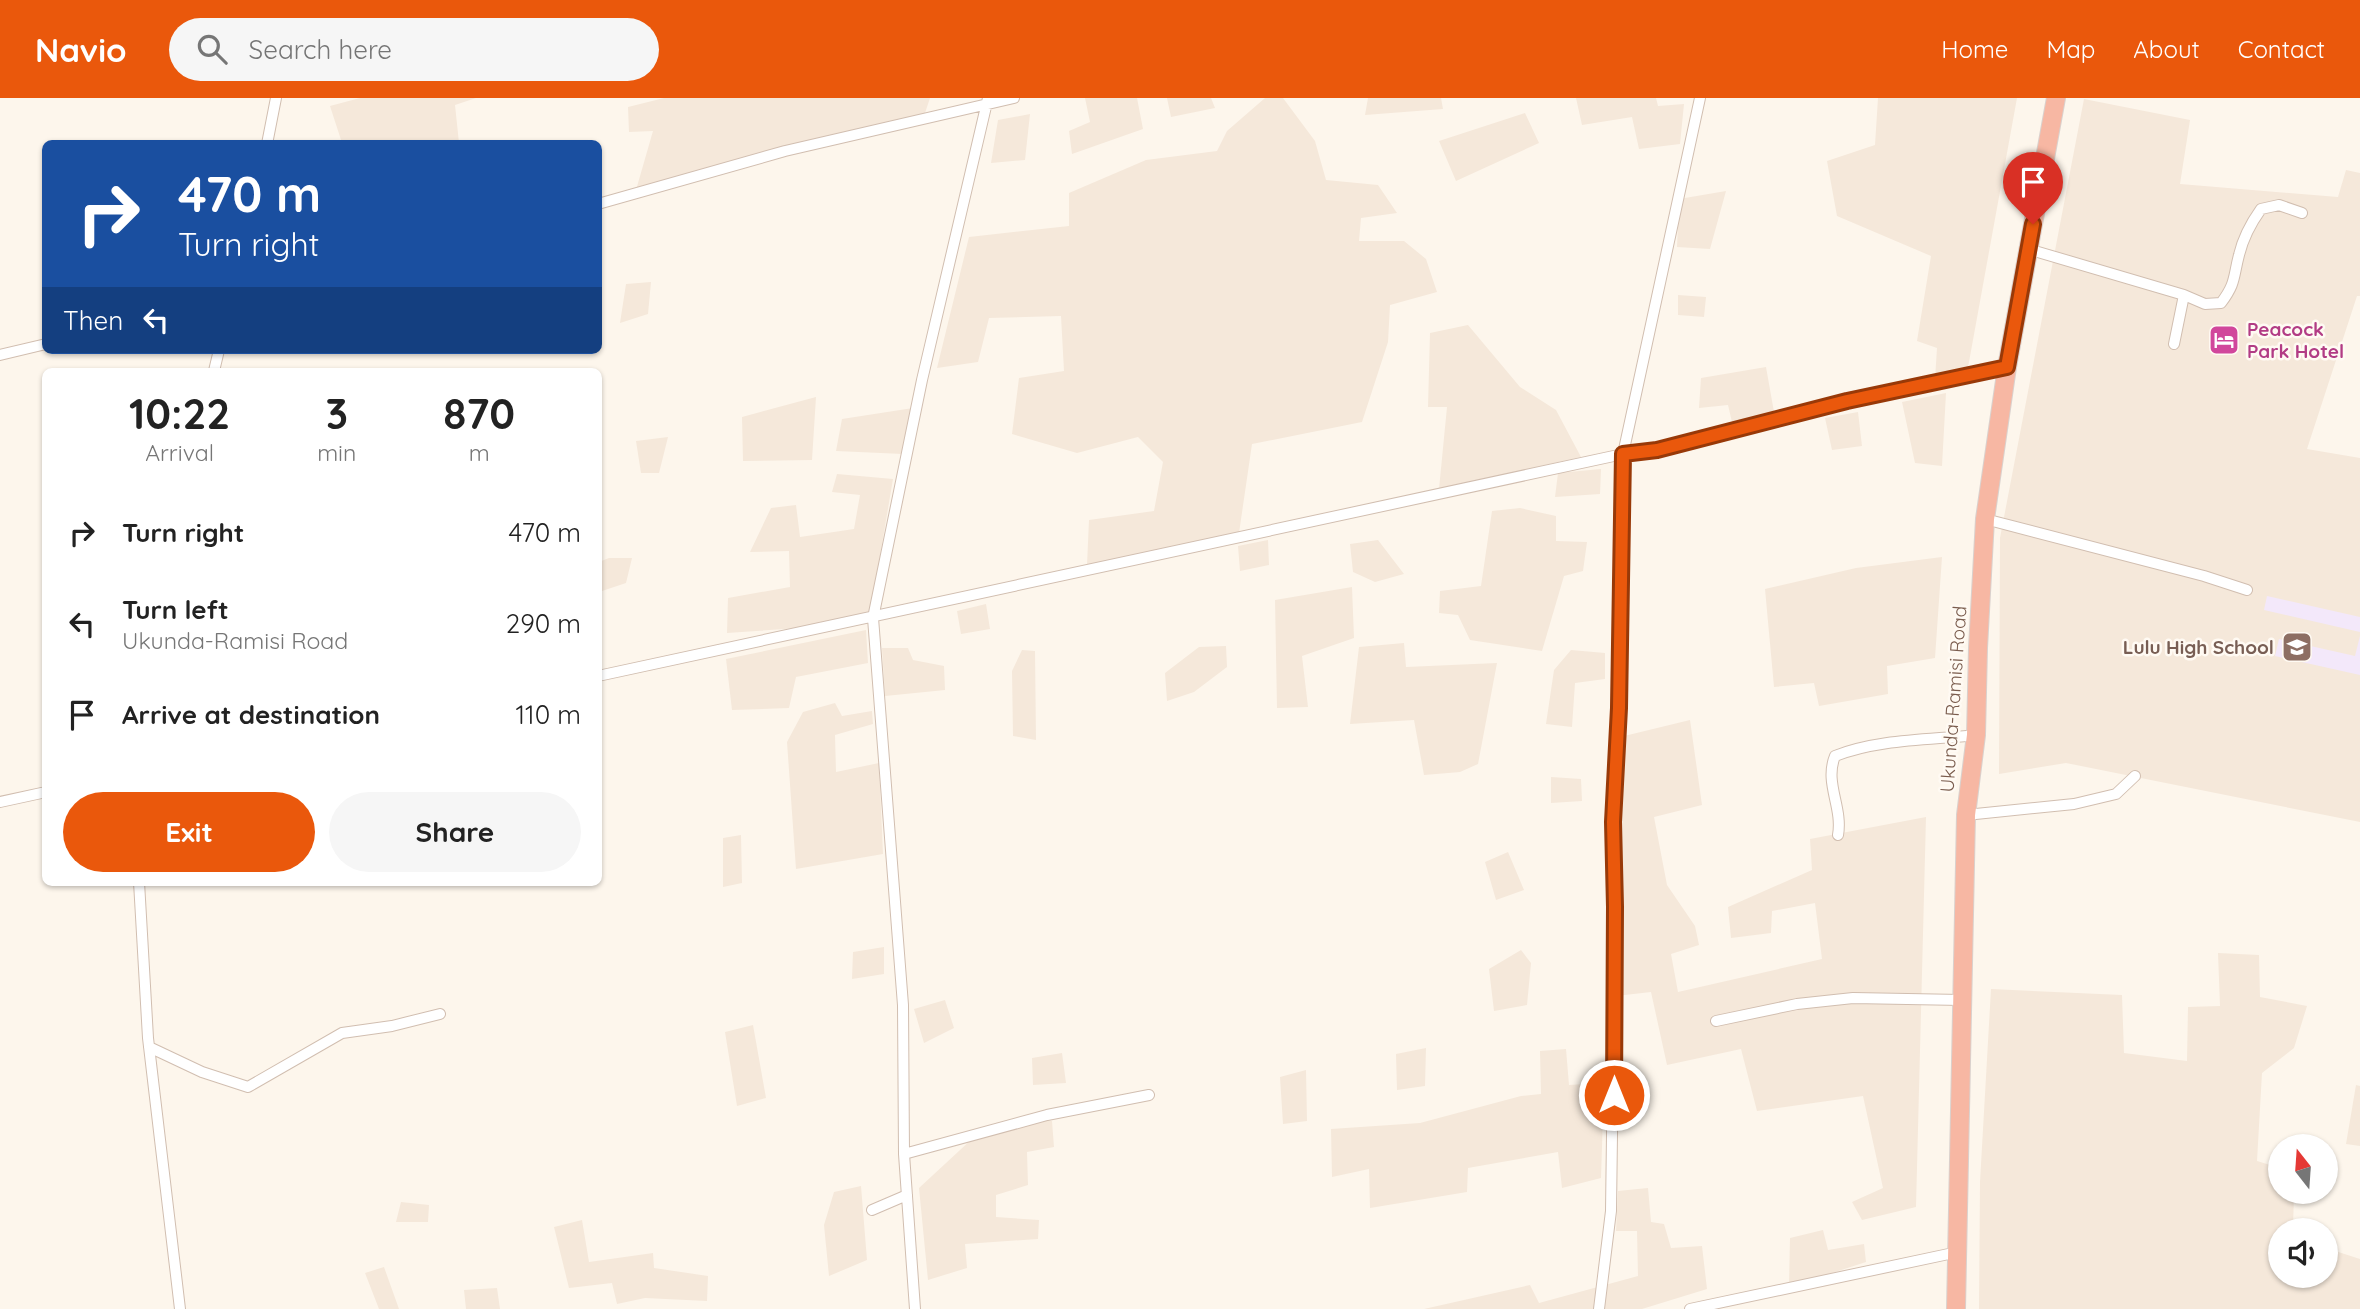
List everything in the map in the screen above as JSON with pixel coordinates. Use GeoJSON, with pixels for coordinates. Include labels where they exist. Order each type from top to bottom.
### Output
{"type":"FeatureCollection","features":[{"type":"Feature","properties":{"kind":"highway","name":"Ukunda-Ramisi Road"},"geometry":{"type":"LineString","coordinates":[[1956,1309],[1966,816],[1976,735],[1985,519],[2007,367],[2056,98]]}},
{"type":"Feature","properties":{"kind":"street"},"geometry":{"type":"LineString","coordinates":[[268,140],[276,98]]}},
{"type":"Feature","properties":{"kind":"street"},"geometry":{"type":"LineString","coordinates":[[602,203],[785,151],[988,101],[1014,98]]}},
{"type":"Feature","properties":{"kind":"street"},"geometry":{"type":"LineString","coordinates":[[1599,1309],[1611,1211],[1615,907],[1613,822],[1619,708],[1623,454],[1700,98]]}},
{"type":"Feature","properties":{"kind":"street"},"geometry":{"type":"LineString","coordinates":[[915,1309],[904,1154],[902,1005],[873,618],[922,380],[988,101]]}},
{"type":"Feature","properties":{"kind":"street"},"geometry":{"type":"LineString","coordinates":[[2028,249],[2184,295],[2205,304],[2221,303],[2233,287],[2238,256],[2249,226],[2261,209],[2278,205],[2302,213]]}},
{"type":"Feature","properties":{"kind":"street"},"geometry":{"type":"LineString","coordinates":[[2174,344],[2184,295]]}},
{"type":"Feature","properties":{"kind":"street"},"geometry":{"type":"LineString","coordinates":[[0,355],[42,345]]}},
{"type":"Feature","properties":{"kind":"street"},"geometry":{"type":"LineString","coordinates":[[602,675],[1623,454],[1657,450],[1847,401],[2007,367]]}},
{"type":"Feature","properties":{"kind":"street"},"geometry":{"type":"LineString","coordinates":[[1985,519],[2204,576],[2247,590]]}},
{"type":"Feature","properties":{"kind":"street"},"geometry":{"type":"LineString","coordinates":[[1838,835],[1839,818],[1830,766],[1835,756],[1846,751],[1976,735]]}},
{"type":"Feature","properties":{"kind":"street"},"geometry":{"type":"LineString","coordinates":[[1966,816],[2084,802],[2116,794],[2135,776]]}},
{"type":"Feature","properties":{"kind":"street"},"geometry":{"type":"LineString","coordinates":[[0,802],[42,793]]}},
{"type":"Feature","properties":{"kind":"street"},"geometry":{"type":"LineString","coordinates":[[139,886],[149,1047],[180,1309]]}},
{"type":"Feature","properties":{"kind":"street"},"geometry":{"type":"LineString","coordinates":[[1716,1021],[1797,1004],[1853,998],[1962,1000]]}},
{"type":"Feature","properties":{"kind":"street"},"geometry":{"type":"LineString","coordinates":[[149,1047],[202,1072],[248,1087],[342,1033],[391,1026],[440,1014]]}},
{"type":"Feature","properties":{"kind":"street"},"geometry":{"type":"LineString","coordinates":[[904,1154],[1047,1115],[1149,1095]]}},
{"type":"Feature","properties":{"kind":"street"},"geometry":{"type":"LineString","coordinates":[[872,1210],[906,1195]]}},
{"type":"Feature","properties":{"kind":"street"},"geometry":{"type":"LineString","coordinates":[[1690,1309],[1958,1252]]}},
{"type":"Feature","properties":{"kind":"shaded area"},"geometry":{"type":"Polygon","coordinates":[[[360,98],[476,98],[455,105],[459,140],[341,140],[330,106],[360,98]]]}},
{"type":"Feature","properties":{"kind":"shaded area"},"geometry":{"type":"Polygon","coordinates":[[[664,98],[930,98],[923,119],[636,190],[653,131],[629,132],[628,107],[664,98]]]}},
{"type":"Feature","properties":{"kind":"shaded area"},"geometry":{"type":"Polygon","coordinates":[[[1085,98],[1137,98],[1143,129],[1072,154],[1069,131],[1090,122],[1085,98]]]}},
{"type":"Feature","properties":{"kind":"shaded area"},"geometry":{"type":"Polygon","coordinates":[[[1167,98],[1211,98],[1215,108],[1171,117],[1167,98]]]}},
{"type":"Feature","properties":{"kind":"shaded area"},"geometry":{"type":"Polygon","coordinates":[[[1265,98],[1283,98],[1315,141],[1326,180],[1378,185],[1397,213],[1361,218],[1359,241],[1404,241],[1426,259],[1437,292],[1390,305],[1388,342],[1362,422],[1252,444],[1239,533],[1087,565],[1089,520],[1154,511],[1163,462],[1138,437],[1077,453],[1012,434],[1019,378],[1064,371],[1061,316],[989,318],[978,362],[937,368],[969,237],[1069,226],[1069,193],[1146,160],[1217,151],[1227,131],[1265,98]]]}},
{"type":"Feature","properties":{"kind":"shaded area"},"geometry":{"type":"Polygon","coordinates":[[[1368,98],[1441,98],[1443,109],[1365,115],[1368,98]]]}},
{"type":"Feature","properties":{"kind":"shaded area"},"geometry":{"type":"Polygon","coordinates":[[[1576,98],[1656,98],[1658,106],[1684,104],[1680,144],[1639,149],[1632,117],[1582,125],[1576,98]]]}},
{"type":"Feature","properties":{"kind":"shaded area"},"geometry":{"type":"Polygon","coordinates":[[[1878,98],[2017,98],[1967,373],[1935,379],[1937,348],[1917,341],[1931,256],[1837,216],[1827,161],[1875,145],[1878,98]]]}},
{"type":"Feature","properties":{"kind":"shaded area"},"geometry":{"type":"Polygon","coordinates":[[[2084,99],[2190,120],[2180,184],[2338,197],[2346,170],[2360,173],[2360,296],[2357,296],[2307,449],[2360,458],[2360,822],[2066,763],[1999,774],[2000,538],[2084,99]]]}},
{"type":"Feature","properties":{"kind":"shaded area"},"geometry":{"type":"Polygon","coordinates":[[[1525,113],[1539,143],[1456,181],[1439,141],[1525,113]]]}},
{"type":"Feature","properties":{"kind":"shaded area"},"geometry":{"type":"Polygon","coordinates":[[[1030,114],[1025,160],[991,163],[998,120],[1030,114]]]}},
{"type":"Feature","properties":{"kind":"shaded area"},"geometry":{"type":"Polygon","coordinates":[[[1726,191],[1710,249],[1677,247],[1679,199],[1726,191]]]}},
{"type":"Feature","properties":{"kind":"shaded area"},"geometry":{"type":"Polygon","coordinates":[[[651,282],[648,314],[620,323],[626,284],[651,282]]]}},
{"type":"Feature","properties":{"kind":"shaded area"},"geometry":{"type":"Polygon","coordinates":[[[1678,295],[1706,297],[1704,317],[1678,315],[1678,295]]]}},
{"type":"Feature","properties":{"kind":"shaded area"},"geometry":{"type":"Polygon","coordinates":[[[1468,325],[1520,387],[1556,410],[1581,457],[1439,489],[1447,407],[1428,407],[1430,333],[1468,325]]]}},
{"type":"Feature","properties":{"kind":"shaded area"},"geometry":{"type":"Polygon","coordinates":[[[1766,367],[1774,412],[1732,422],[1728,405],[1699,408],[1701,378],[1766,367]]]}},
{"type":"Feature","properties":{"kind":"shaded area"},"geometry":{"type":"Polygon","coordinates":[[[1946,393],[1942,466],[1915,463],[1902,402],[1946,393]]]}},
{"type":"Feature","properties":{"kind":"shaded area"},"geometry":{"type":"Polygon","coordinates":[[[816,397],[812,460],[743,461],[742,417],[816,397]]]}},
{"type":"Feature","properties":{"kind":"shaded area"},"geometry":{"type":"Polygon","coordinates":[[[913,408],[903,454],[836,451],[842,419],[913,408]]]}},
{"type":"Feature","properties":{"kind":"shaded area"},"geometry":{"type":"Polygon","coordinates":[[[1858,412],[1862,446],[1832,450],[1825,418],[1858,412]]]}},
{"type":"Feature","properties":{"kind":"shaded area"},"geometry":{"type":"Polygon","coordinates":[[[668,437],[659,473],[641,473],[636,441],[668,437]]]}},
{"type":"Feature","properties":{"kind":"shaded area"},"geometry":{"type":"Polygon","coordinates":[[[1601,469],[1600,494],[1555,497],[1558,473],[1601,469]]]}},
{"type":"Feature","properties":{"kind":"shaded area"},"geometry":{"type":"Polygon","coordinates":[[[837,474],[893,479],[870,615],[799,628],[727,633],[728,598],[790,587],[789,551],[750,552],[771,508],[796,505],[800,537],[854,529],[860,495],[832,492],[837,474]]]}},
{"type":"Feature","properties":{"kind":"shaded area"},"geometry":{"type":"Polygon","coordinates":[[[1520,508],[1556,516],[1556,541],[1587,542],[1583,571],[1564,576],[1542,651],[1470,640],[1458,615],[1439,613],[1440,591],[1481,586],[1492,511],[1520,508]]]}},
{"type":"Feature","properties":{"kind":"shaded area"},"geometry":{"type":"Polygon","coordinates":[[[1268,540],[1269,565],[1240,571],[1238,546],[1268,540]]]}},
{"type":"Feature","properties":{"kind":"shaded area"},"geometry":{"type":"Polygon","coordinates":[[[1378,540],[1404,574],[1375,582],[1353,572],[1350,544],[1378,540]]]}},
{"type":"Feature","properties":{"kind":"shaded area"},"geometry":{"type":"Polygon","coordinates":[[[1942,557],[1935,658],[1887,666],[1888,694],[1819,706],[1814,683],[1774,687],[1765,589],[1856,568],[1942,557]]]}},
{"type":"Feature","properties":{"kind":"shaded area"},"geometry":{"type":"Polygon","coordinates":[[[609,558],[632,558],[626,583],[602,591],[602,561],[609,558]]]}},
{"type":"Feature","properties":{"kind":"shaded area"},"geometry":{"type":"Polygon","coordinates":[[[1352,587],[1354,638],[1302,656],[1308,707],[1277,708],[1275,600],[1352,587]]]}},
{"type":"Feature","properties":{"kind":"shaded area","name":"Lulu High School"},"geometry":{"type":"Polygon","coordinates":[[[2267,596],[2360,617],[2360,632],[2264,610],[2267,596]]]}},
{"type":"Feature","properties":{"kind":"shaded area"},"geometry":{"type":"Polygon","coordinates":[[[986,604],[990,629],[961,634],[957,611],[986,604]]]}},
{"type":"Feature","properties":{"kind":"shaded area"},"geometry":{"type":"Polygon","coordinates":[[[866,630],[868,663],[796,677],[789,708],[732,710],[726,659],[866,630]]]}},
{"type":"Feature","properties":{"kind":"shaded area","name":"Lulu High School"},"geometry":{"type":"Polygon","coordinates":[[[2360,636],[2360,675],[2275,656],[2279,639],[2355,656],[2360,636]]]}},
{"type":"Feature","properties":{"kind":"shaded area"},"geometry":{"type":"Polygon","coordinates":[[[1404,643],[1406,667],[1497,663],[1478,764],[1460,772],[1424,775],[1414,720],[1350,724],[1359,647],[1404,643]]]}},
{"type":"Feature","properties":{"kind":"shaded area"},"geometry":{"type":"Polygon","coordinates":[[[1226,646],[1227,667],[1194,692],[1167,701],[1165,673],[1199,647],[1226,646]]]}},
{"type":"Feature","properties":{"kind":"shaded area"},"geometry":{"type":"Polygon","coordinates":[[[882,648],[908,648],[913,660],[944,666],[945,690],[885,696],[882,648]]]}},
{"type":"Feature","properties":{"kind":"shaded area"},"geometry":{"type":"Polygon","coordinates":[[[1022,650],[1035,651],[1036,740],[1013,736],[1012,671],[1022,650]]]}},
{"type":"Feature","properties":{"kind":"shaded area"},"geometry":{"type":"Polygon","coordinates":[[[1571,650],[1605,653],[1605,679],[1575,683],[1572,727],[1546,724],[1554,670],[1571,650]]]}},
{"type":"Feature","properties":{"kind":"shaded area"},"geometry":{"type":"Polygon","coordinates":[[[835,703],[842,716],[872,711],[873,724],[835,735],[836,772],[879,763],[883,854],[796,869],[787,742],[803,712],[835,703]]]}},
{"type":"Feature","properties":{"kind":"shaded area"},"geometry":{"type":"Polygon","coordinates":[[[1690,720],[1702,805],[1654,817],[1667,885],[1695,926],[1699,945],[1671,954],[1678,992],[1822,959],[1815,903],[1772,911],[1771,933],[1731,938],[1728,907],[1812,870],[1810,839],[1926,817],[1916,1207],[1862,1220],[1852,1202],[1883,1188],[1863,1096],[1757,1111],[1741,1049],[1667,1065],[1651,992],[1616,996],[1616,738],[1690,720]]]}},
{"type":"Feature","properties":{"kind":"shaded area"},"geometry":{"type":"Polygon","coordinates":[[[1551,777],[1581,779],[1582,801],[1551,803],[1551,777]]]}},
{"type":"Feature","properties":{"kind":"shaded area"},"geometry":{"type":"Polygon","coordinates":[[[741,835],[742,883],[723,887],[723,838],[741,835]]]}},
{"type":"Feature","properties":{"kind":"shaded area"},"geometry":{"type":"Polygon","coordinates":[[[1508,852],[1524,890],[1496,900],[1485,862],[1508,852]]]}},
{"type":"Feature","properties":{"kind":"shaded area"},"geometry":{"type":"Polygon","coordinates":[[[884,947],[884,974],[852,979],[853,952],[884,947]]]}},
{"type":"Feature","properties":{"kind":"shaded area"},"geometry":{"type":"Polygon","coordinates":[[[1521,950],[1531,963],[1527,1005],[1494,1011],[1489,969],[1521,950]]]}},
{"type":"Feature","properties":{"kind":"shaded area"},"geometry":{"type":"Polygon","coordinates":[[[2218,953],[2259,955],[2260,997],[2307,1006],[2294,1048],[2262,1073],[2257,1161],[2268,1164],[2268,1204],[2294,1204],[2293,1218],[2268,1218],[2268,1288],[2338,1288],[2338,1252],[2360,1259],[2360,1309],[1979,1309],[1980,1182],[1991,989],[2122,995],[2124,1053],[2187,1061],[2188,1007],[2220,1006],[2218,953]]]}},
{"type":"Feature","properties":{"kind":"shaded area"},"geometry":{"type":"Polygon","coordinates":[[[945,1000],[954,1028],[924,1043],[914,1009],[945,1000]]]}},
{"type":"Feature","properties":{"kind":"shaded area"},"geometry":{"type":"Polygon","coordinates":[[[753,1025],[766,1098],[737,1106],[725,1032],[753,1025]]]}},
{"type":"Feature","properties":{"kind":"shaded area"},"geometry":{"type":"Polygon","coordinates":[[[1426,1048],[1425,1086],[1397,1090],[1396,1054],[1426,1048]]]}},
{"type":"Feature","properties":{"kind":"shaded area"},"geometry":{"type":"Polygon","coordinates":[[[1566,1049],[1569,1085],[1604,1083],[1601,1178],[1562,1188],[1558,1152],[1468,1168],[1467,1192],[1370,1208],[1369,1169],[1332,1177],[1331,1129],[1420,1123],[1521,1096],[1541,1094],[1540,1051],[1566,1049]]]}},
{"type":"Feature","properties":{"kind":"shaded area"},"geometry":{"type":"Polygon","coordinates":[[[1062,1053],[1066,1083],[1033,1085],[1032,1058],[1062,1053]]]}},
{"type":"Feature","properties":{"kind":"shaded area"},"geometry":{"type":"Polygon","coordinates":[[[1306,1070],[1307,1121],[1283,1124],[1280,1077],[1306,1070]]]}},
{"type":"Feature","properties":{"kind":"shaded area"},"geometry":{"type":"Polygon","coordinates":[[[2356,1085],[2360,1086],[2360,1146],[2346,1144],[2356,1085]]]}},
{"type":"Feature","properties":{"kind":"shaded area"},"geometry":{"type":"Polygon","coordinates":[[[1021,1120],[1052,1121],[1054,1147],[1027,1152],[1028,1185],[996,1195],[996,1217],[1039,1220],[1038,1239],[965,1244],[967,1268],[928,1280],[919,1188],[973,1138],[1021,1120]]]}},
{"type":"Feature","properties":{"kind":"shaded area"},"geometry":{"type":"Polygon","coordinates":[[[861,1186],[867,1260],[829,1276],[824,1225],[834,1192],[861,1186]]]}},
{"type":"Feature","properties":{"kind":"shaded area"},"geometry":{"type":"Polygon","coordinates":[[[1648,1188],[1651,1222],[1664,1224],[1671,1248],[1702,1246],[1707,1289],[1642,1309],[1424,1309],[1530,1285],[1539,1303],[1638,1276],[1637,1231],[1616,1231],[1618,1191],[1648,1188]]]}},
{"type":"Feature","properties":{"kind":"shaded area"},"geometry":{"type":"Polygon","coordinates":[[[401,1202],[429,1205],[428,1222],[396,1222],[401,1202]]]}},
{"type":"Feature","properties":{"kind":"shaded area"},"geometry":{"type":"Polygon","coordinates":[[[582,1220],[589,1262],[653,1253],[654,1268],[708,1276],[707,1301],[645,1298],[617,1304],[612,1283],[569,1288],[554,1227],[582,1220]]]}},
{"type":"Feature","properties":{"kind":"shaded area"},"geometry":{"type":"Polygon","coordinates":[[[1823,1230],[1828,1250],[1864,1244],[1866,1262],[1789,1287],[1790,1238],[1823,1230]]]}},
{"type":"Feature","properties":{"kind":"shaded area"},"geometry":{"type":"Polygon","coordinates":[[[384,1267],[399,1309],[379,1309],[365,1273],[384,1267]]]}},
{"type":"Feature","properties":{"kind":"shaded area"},"geometry":{"type":"Polygon","coordinates":[[[497,1288],[500,1309],[466,1309],[464,1290],[497,1288]]]}},
{"type":"Feature","properties":{"kind":"place","name":"Peacock Park Hotel"},"geometry":{"type":"Point","coordinates":[2224,340]}},
{"type":"Feature","properties":{"kind":"place","name":"Lulu High School"},"geometry":{"type":"Point","coordinates":[2297,647]}},
{"type":"Feature","properties":{"kind":"route"},"geometry":{"type":"LineString","coordinates":[[1614,1095],[1613,822],[1619,708],[1623,454],[1657,450],[1847,401],[2007,367],[2033,224]]}}]}
